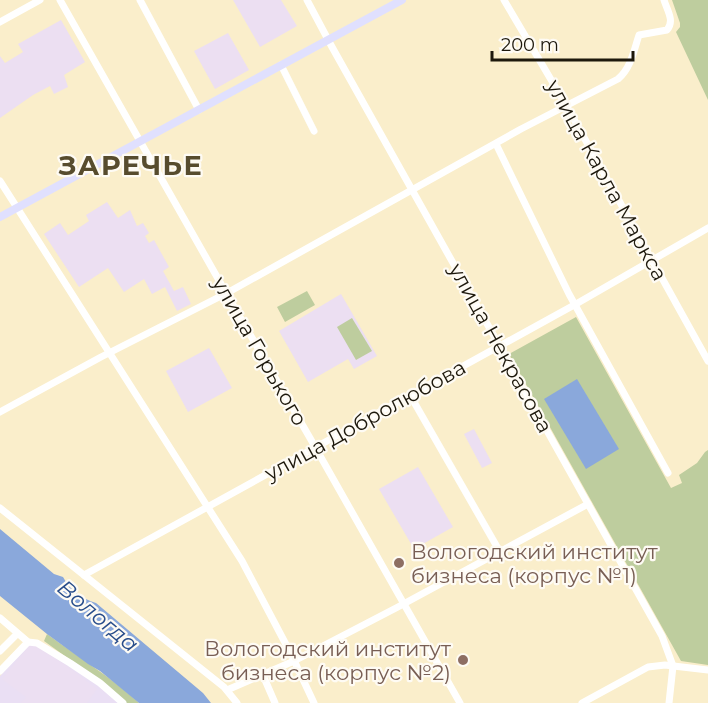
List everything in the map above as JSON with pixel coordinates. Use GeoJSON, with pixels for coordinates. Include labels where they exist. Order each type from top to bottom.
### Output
{"type":"FeatureCollection","features":[{"type":"Feature","properties":{"kind":"main road"},"geometry":{"type":"LineString","coordinates":[[0,218],[402,0]]}},
{"type":"Feature","properties":{"kind":"street"},"geometry":{"type":"LineString","coordinates":[[0,22],[40,0]]}},
{"type":"Feature","properties":{"kind":"street","name":"улица Горького"},"geometry":{"type":"LineString","coordinates":[[60,0],[460,703]]}},
{"type":"Feature","properties":{"kind":"street"},"geometry":{"type":"LineString","coordinates":[[140,0],[199,110]]}},
{"type":"Feature","properties":{"kind":"street","name":"улица Некрасова"},"geometry":{"type":"LineString","coordinates":[[307,0],[662,636],[673,666],[669,703]]}},
{"type":"Feature","properties":{"kind":"street","name":"улица Карла Маркса"},"geometry":{"type":"LineString","coordinates":[[504,0],[566,105],[708,361]]}},
{"type":"Feature","properties":{"kind":"street"},"geometry":{"type":"LineString","coordinates":[[0,412],[227,293],[566,105],[618,79],[629,66],[639,35],[667,30],[669,27],[671,21],[664,0]]}},
{"type":"Feature","properties":{"kind":"street"},"geometry":{"type":"LineString","coordinates":[[281,65],[314,131]]}},
{"type":"Feature","properties":{"kind":"street"},"geometry":{"type":"LineString","coordinates":[[496,144],[569,294],[668,473]]}},
{"type":"Feature","properties":{"kind":"street"},"geometry":{"type":"LineString","coordinates":[[0,181],[242,561],[314,703]]}},
{"type":"Feature","properties":{"kind":"street","name":"улица Добролюбова"},"geometry":{"type":"LineString","coordinates":[[84,575],[576,304],[708,228]]}},
{"type":"Feature","properties":{"kind":"street"},"geometry":{"type":"LineString","coordinates":[[410,395],[500,552]]}},
{"type":"Feature","properties":{"kind":"street"},"geometry":{"type":"LineString","coordinates":[[227,690],[294,660],[404,604],[588,504]]}},
{"type":"Feature","properties":{"kind":"street"},"geometry":{"type":"LineString","coordinates":[[0,508],[227,690],[237,703]]}},
{"type":"Feature","properties":{"kind":"street"},"geometry":{"type":"LineString","coordinates":[[0,618],[28,642],[37,643],[70,663],[100,683],[123,703]]}},
{"type":"Feature","properties":{"kind":"street"},"geometry":{"type":"LineString","coordinates":[[0,651],[17,634]]}},
{"type":"Feature","properties":{"kind":"street"},"geometry":{"type":"LineString","coordinates":[[0,671],[28,642]]}},
{"type":"Feature","properties":{"kind":"street"},"geometry":{"type":"LineString","coordinates":[[582,703],[648,667],[656,665],[708,670]]}},
{"type":"Feature","properties":{"kind":"street"},"geometry":{"type":"LineString","coordinates":[[262,674],[275,703]]}},
{"type":"Feature","properties":{"kind":"shaded area"},"geometry":{"type":"Polygon","coordinates":[[[233,0],[281,0],[297,26],[260,47],[233,0]]]}},
{"type":"Feature","properties":{"kind":"shaded area"},"geometry":{"type":"Polygon","coordinates":[[[61,20],[85,62],[64,75],[68,87],[54,94],[50,86],[0,118],[0,56],[5,63],[23,52],[18,44],[61,20]]]}},
{"type":"Feature","properties":{"kind":"shaded area"},"geometry":{"type":"Polygon","coordinates":[[[228,33],[249,70],[215,89],[194,51],[228,33]]]}},
{"type":"Feature","properties":{"kind":"shaded area"},"geometry":{"type":"Polygon","coordinates":[[[107,202],[118,218],[130,210],[137,226],[143,223],[149,233],[145,236],[149,243],[154,240],[169,267],[163,271],[174,291],[183,287],[191,304],[177,311],[165,287],[152,294],[144,279],[124,292],[108,268],[79,287],[44,234],[60,223],[68,235],[89,221],[86,215],[107,202]]]}},
{"type":"Feature","properties":{"kind":"shaded area"},"geometry":{"type":"Polygon","coordinates":[[[341,294],[377,356],[354,369],[348,359],[308,382],[279,331],[341,294]]]}},
{"type":"Feature","properties":{"kind":"shaded area"},"geometry":{"type":"Polygon","coordinates":[[[209,348],[232,388],[188,412],[166,371],[209,348]]]}},
{"type":"Feature","properties":{"kind":"shaded area"},"geometry":{"type":"Polygon","coordinates":[[[474,429],[492,463],[482,468],[464,434],[474,429]]]}},
{"type":"Feature","properties":{"kind":"shaded area"},"geometry":{"type":"Polygon","coordinates":[[[418,467],[453,527],[414,549],[379,489],[418,467]]]}},
{"type":"Feature","properties":{"kind":"shaded area"},"geometry":{"type":"Polygon","coordinates":[[[36,644],[99,684],[120,703],[0,703],[0,676],[27,645],[36,644]]]}},
{"type":"Feature","properties":{"kind":"shaded area"},"geometry":{"type":"Polygon","coordinates":[[[36,645],[97,689],[87,703],[21,703],[26,697],[2,679],[29,646],[36,645]]]}},
{"type":"Feature","properties":{"kind":"green space"},"geometry":{"type":"Polygon","coordinates":[[[672,0],[708,0],[708,100],[676,32],[680,23],[672,0]]]}},
{"type":"Feature","properties":{"kind":"green space"},"geometry":{"type":"Polygon","coordinates":[[[307,291],[315,305],[285,322],[277,307],[307,291]]]}},
{"type":"Feature","properties":{"kind":"green space"},"geometry":{"type":"Polygon","coordinates":[[[576,317],[671,488],[682,483],[679,475],[697,463],[708,450],[708,665],[681,661],[509,354],[576,317]]]}},
{"type":"Feature","properties":{"kind":"green space"},"geometry":{"type":"Polygon","coordinates":[[[352,318],[372,351],[356,360],[337,327],[352,318]]]}},
{"type":"Feature","properties":{"kind":"green space"},"geometry":{"type":"Polygon","coordinates":[[[47,634],[106,676],[139,703],[126,703],[44,641],[47,634]]]}},
{"type":"Feature","properties":{"kind":"water"},"geometry":{"type":"Polygon","coordinates":[[[577,379],[619,449],[586,469],[544,399],[577,379]]]}},
{"type":"Feature","properties":{"kind":"water","name":"Вологда"},"geometry":{"type":"Polygon","coordinates":[[[0,529],[54,574],[63,577],[77,593],[96,603],[203,693],[211,703],[139,703],[0,596],[0,529]]]}},
{"type":"Feature","properties":{"kind":"place","name":"Вологодский институт бизнеса (корпус №1)"},"geometry":{"type":"Point","coordinates":[399,563]}},
{"type":"Feature","properties":{"kind":"place","name":"Вологодский институт бизнеса (корпус №2)"},"geometry":{"type":"Point","coordinates":[463,660]}},
{"type":"Feature","properties":{"kind":"district","name":"ЗАРЕЧЬЕ"},"geometry":{"type":"Point","coordinates":[131,165]}}]}
